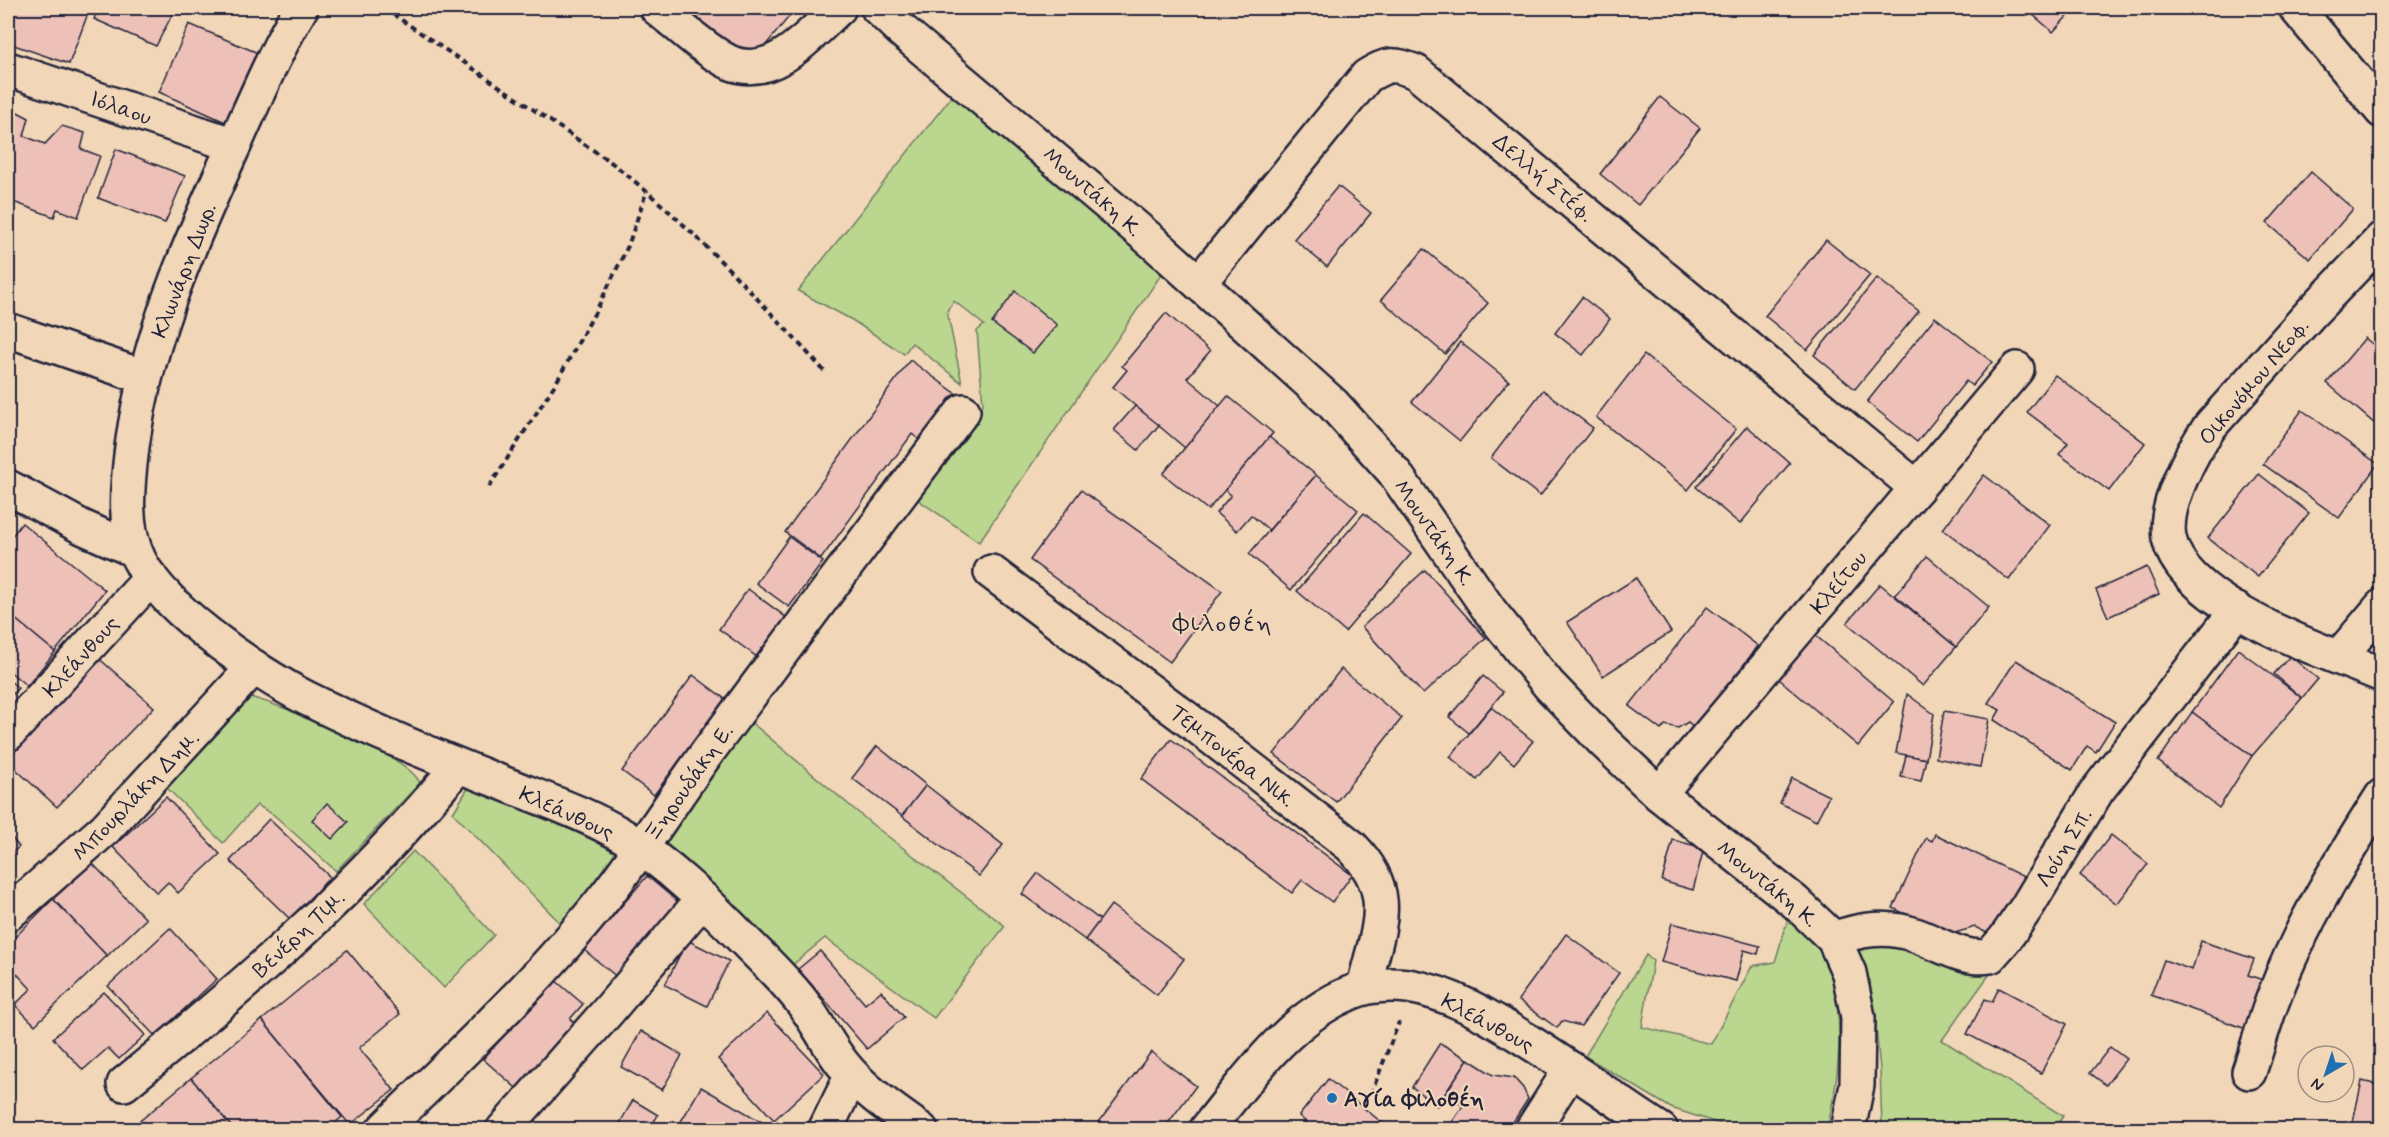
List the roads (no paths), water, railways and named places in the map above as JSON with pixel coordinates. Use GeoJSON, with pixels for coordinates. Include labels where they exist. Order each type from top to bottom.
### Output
{"type":"FeatureCollection","features":[{"type":"Feature","properties":{"kind":"street","name":"Κλωνάρη Δωρ."},"geometry":{"type":"LineString","coordinates":[[134,549],[128,512],[129,472],[133,433],[144,377],[172,290],[271,61],[300,8]]}},
{"type":"Feature","properties":{"kind":"street"},"geometry":{"type":"LineString","coordinates":[[657,8],[716,54],[743,67],[767,64],[782,56],[797,46],[839,8]]}},
{"type":"Feature","properties":{"kind":"street","name":"Μουντάκη Κ."},"geometry":{"type":"LineString","coordinates":[[878,8],[1199,283],[1333,404],[1394,472],[1490,612],[1528,660],[1605,743],[1659,794],[1795,902],[1834,939],[1849,973],[1858,1017],[1857,1085],[1848,1130]]}},
{"type":"Feature","properties":{"kind":"street"},"geometry":{"type":"LineString","coordinates":[[2296,8],[2382,111]]}},
{"type":"Feature","properties":{"kind":"street","name":"Δελλή Στέφ."},"geometry":{"type":"LineString","coordinates":[[1199,283],[1367,75],[1394,63],[1416,72],[1917,488]]}},
{"type":"Feature","properties":{"kind":"street","name":"Ιόλαου"},"geometry":{"type":"LineString","coordinates":[[8,69],[234,145]]}},
{"type":"Feature","properties":{"kind":"street","name":"Οικονόμου Νεοφ."},"geometry":{"type":"LineString","coordinates":[[2382,239],[2233,399],[2203,436],[2181,480],[2168,523],[2171,546],[2180,564],[2196,580],[2237,610],[2279,633],[2382,675]]}},
{"type":"Feature","properties":{"kind":"street"},"geometry":{"type":"LineString","coordinates":[[8,330],[144,377]]}},
{"type":"Feature","properties":{"kind":"street","name":"Κλείτου"},"geometry":{"type":"LineString","coordinates":[[1659,794],[2017,369]]}},
{"type":"Feature","properties":{"kind":"street","name":"Ξηρουδάκη Ε."},"geometry":{"type":"LineString","coordinates":[[383,1130],[501,1013],[561,949],[604,898],[850,559],[963,411]]}},
{"type":"Feature","properties":{"kind":"street"},"geometry":{"type":"LineString","coordinates":[[8,487],[82,527],[134,549]]}},
{"type":"Feature","properties":{"kind":"street","name":"Κλεάνθους"},"geometry":{"type":"LineString","coordinates":[[134,549],[151,578],[199,625],[278,683],[394,740],[571,810],[611,830],[670,868],[795,993],[852,1075],[921,1130]]}},
{"type":"Feature","properties":{"kind":"street","name":"Τεμπονέρα Νικ."},"geometry":{"type":"LineString","coordinates":[[991,572],[1207,734],[1351,846],[1365,860],[1376,878],[1382,906],[1380,925],[1364,987]]}},
{"type":"Feature","properties":{"kind":"street","name":"Κλεάνθους"},"geometry":{"type":"LineString","coordinates":[[8,734],[151,578]]}},
{"type":"Feature","properties":{"kind":"street"},"geometry":{"type":"LineString","coordinates":[[2339,657],[2382,606]]}},
{"type":"Feature","properties":{"kind":"street","name":"Λούη Σπ."},"geometry":{"type":"LineString","coordinates":[[1834,939],[1852,932],[1896,930],[1913,934],[1962,954],[1974,957],[1990,956],[2005,939],[2026,907],[2097,792],[2237,610]]}},
{"type":"Feature","properties":{"kind":"street","name":"Μπουρλάκη Δημ."},"geometry":{"type":"LineString","coordinates":[[8,914],[105,829],[254,667]]}},
{"type":"Feature","properties":{"kind":"street","name":"Βενέρη Τιμ."},"geometry":{"type":"LineString","coordinates":[[124,1084],[223,1003],[310,924],[425,806],[458,766]]}},
{"type":"Feature","properties":{"kind":"street"},"geometry":{"type":"LineString","coordinates":[[2249,1072],[2275,994],[2289,962],[2331,879],[2382,796]]}},
{"type":"Feature","properties":{"kind":"street"},"geometry":{"type":"LineString","coordinates":[[502,1130],[601,1019],[703,899]]}},
{"type":"Feature","properties":{"kind":"street","name":"Κλεάνθους"},"geometry":{"type":"LineString","coordinates":[[1206,1130],[1257,1068],[1291,1033],[1326,1005],[1364,987],[1409,986],[1453,1000],[1496,1021],[1572,1069],[1660,1130]]}},
{"type":"Feature","properties":{"kind":"street"},"geometry":{"type":"LineString","coordinates":[[1532,1130],[1572,1069]]}},
{"type":"Feature","properties":{"kind":"street"},"geometry":{"type":"LineString","coordinates":[[825,1130],[852,1075]]}},
{"type":"Feature","properties":{"kind":"place","name":"Αγία Φιλοθέη"},"geometry":{"type":"Point","coordinates":[1332,1098]}},
{"type":"Feature","properties":{"kind":"district","name":"Φιλοθέη"},"geometry":{"type":"Point","coordinates":[1223,623]}}]}
